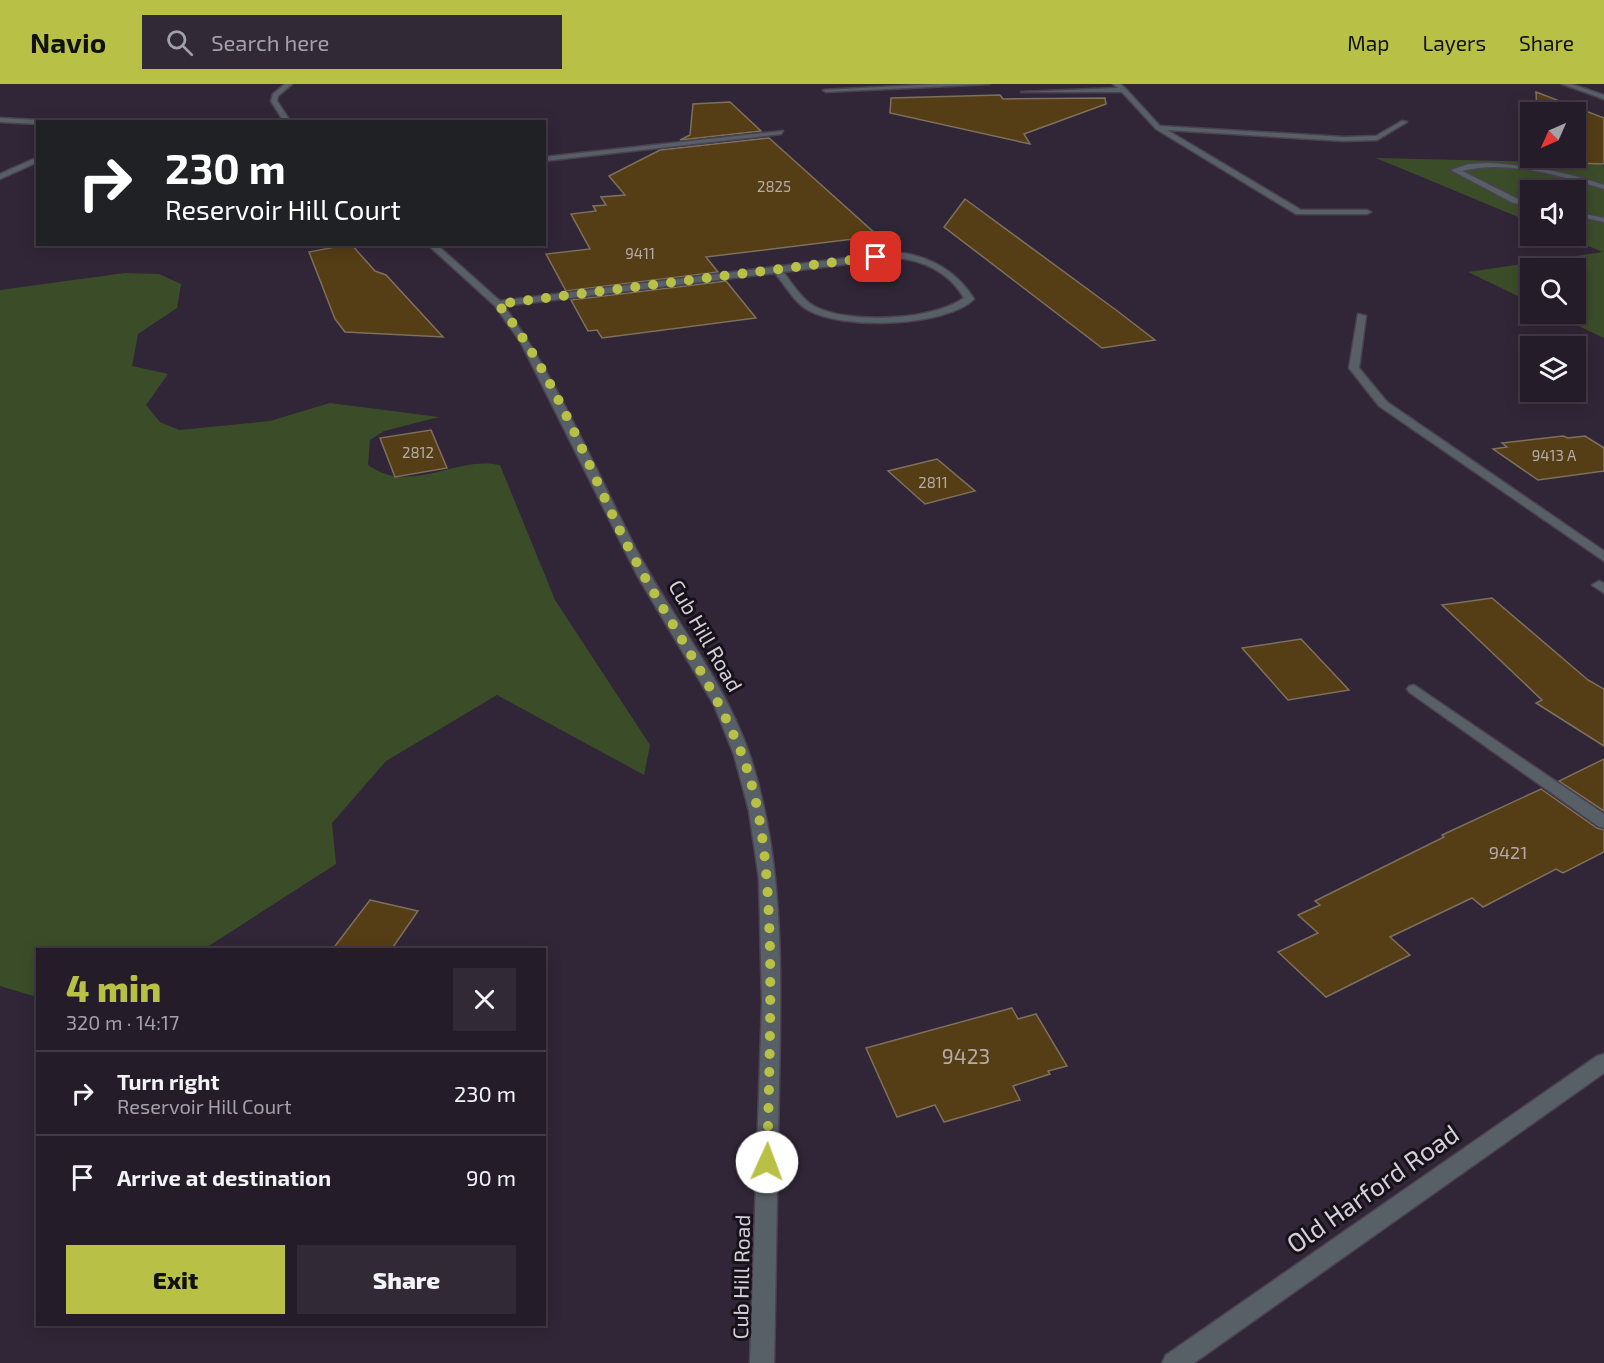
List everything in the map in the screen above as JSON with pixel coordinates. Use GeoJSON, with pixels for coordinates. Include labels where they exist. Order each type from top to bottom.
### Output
{"type":"FeatureCollection","features":[{"type":"Feature","properties":{"kind":"street"},"geometry":{"type":"LineString","coordinates":[[287,120],[274,101],[275,96],[289,84]]}},
{"type":"Feature","properties":{"kind":"street"},"geometry":{"type":"LineString","coordinates":[[826,90],[987,84]]}},
{"type":"Feature","properties":{"kind":"street"},"geometry":{"type":"LineString","coordinates":[[1116,84],[1158,128],[1299,212],[1367,212]]}},
{"type":"Feature","properties":{"kind":"street"},"geometry":{"type":"LineString","coordinates":[[1565,84],[1604,97]]}},
{"type":"Feature","properties":{"kind":"street"},"geometry":{"type":"LineString","coordinates":[[1024,92],[1124,90]]}},
{"type":"Feature","properties":{"kind":"street"},"geometry":{"type":"LineString","coordinates":[[0,120],[36,122]]}},
{"type":"Feature","properties":{"kind":"street"},"geometry":{"type":"LineString","coordinates":[[1158,128],[1344,139],[1377,138],[1404,122]]}},
{"type":"Feature","properties":{"kind":"street"},"geometry":{"type":"LineString","coordinates":[[546,159],[781,132]]}},
{"type":"Feature","properties":{"kind":"street"},"geometry":{"type":"LineString","coordinates":[[0,177],[36,160]]}},
{"type":"Feature","properties":{"kind":"street"},"geometry":{"type":"LineString","coordinates":[[1520,202],[1455,170],[1467,165],[1490,165],[1551,173],[1578,180]]}},
{"type":"Feature","properties":{"kind":"street"},"geometry":{"type":"LineString","coordinates":[[1586,182],[1604,187]]}},
{"type":"Feature","properties":{"kind":"street"},"geometry":{"type":"LineString","coordinates":[[1586,216],[1604,220]]}},
{"type":"Feature","properties":{"kind":"street","name":"Cub Hill Road"},"geometry":{"type":"LineString","coordinates":[[433,246],[498,304],[514,323],[543,373],[641,570],[721,705],[742,755],[757,811],[768,879],[771,1003],[762,1363]]}},
{"type":"Feature","properties":{"kind":"street"},"geometry":{"type":"LineString","coordinates":[[498,304],[896,255],[910,255],[934,264],[965,290],[969,299],[964,305],[950,311],[877,321],[839,319],[810,309],[777,270]]}},
{"type":"Feature","properties":{"kind":"street"},"geometry":{"type":"LineString","coordinates":[[1361,316],[1354,368],[1383,404],[1604,557]]}},
{"type":"Feature","properties":{"kind":"street"},"geometry":{"type":"LineString","coordinates":[[1414,689],[1604,822]]}},
{"type":"Feature","properties":{"kind":"street","name":"Old Harford Road"},"geometry":{"type":"LineString","coordinates":[[1174,1363],[1604,1062]]}},
{"type":"Feature","properties":{"kind":"green space"},"geometry":{"type":"Polygon","coordinates":[[[1376,158],[1520,161],[1520,168],[1586,168],[1586,163],[1604,166],[1604,338],[1574,324],[1586,324],[1586,258],[1562,258],[1603,252],[1586,245],[1586,180],[1520,180],[1520,218],[1376,158]]]}},
{"type":"Feature","properties":{"kind":"green space"},"geometry":{"type":"Polygon","coordinates":[[[1520,264],[1520,297],[1468,272],[1520,264]]]}},
{"type":"Feature","properties":{"kind":"green space"},"geometry":{"type":"Polygon","coordinates":[[[125,273],[159,274],[181,284],[177,308],[138,334],[132,366],[168,374],[146,405],[160,422],[179,430],[270,421],[330,403],[439,417],[384,431],[370,440],[368,465],[384,473],[400,477],[417,476],[483,463],[500,465],[555,600],[650,745],[644,775],[497,695],[386,761],[332,823],[336,864],[206,948],[36,948],[36,997],[0,986],[0,290],[125,273]]]}},
{"type":"Feature","properties":{"kind":"building"},"geometry":{"type":"Polygon","coordinates":[[[1536,92],[1562,102],[1536,102],[1536,92]]]}},
{"type":"Feature","properties":{"kind":"building"},"geometry":{"type":"Polygon","coordinates":[[[1000,95],[1003,99],[1105,98],[1106,104],[1024,134],[1030,144],[890,113],[891,98],[1000,95]]]}},
{"type":"Feature","properties":{"kind":"building"},"geometry":{"type":"Polygon","coordinates":[[[730,102],[761,131],[680,140],[690,135],[693,104],[730,102]]]}},
{"type":"Feature","properties":{"kind":"building"},"geometry":{"type":"Polygon","coordinates":[[[1586,111],[1604,118],[1604,164],[1586,163],[1586,111]]]}},
{"type":"Feature","properties":{"kind":"building"},"geometry":{"type":"Polygon","coordinates":[[[769,138],[878,236],[706,257],[718,272],[566,291],[546,254],[590,249],[571,214],[596,211],[593,206],[606,205],[601,197],[625,195],[609,176],[660,150],[769,138]]]}},
{"type":"Feature","properties":{"kind":"building"},"geometry":{"type":"Polygon","coordinates":[[[965,199],[1155,340],[1102,348],[944,227],[965,199]]]}},
{"type":"Feature","properties":{"kind":"building"},"geometry":{"type":"Polygon","coordinates":[[[353,246],[375,271],[386,275],[443,337],[345,332],[335,319],[309,252],[353,246]]]}},
{"type":"Feature","properties":{"kind":"building"},"geometry":{"type":"Polygon","coordinates":[[[726,281],[756,318],[602,338],[597,330],[588,331],[571,300],[726,281]]]}},
{"type":"Feature","properties":{"kind":"building"},"geometry":{"type":"Polygon","coordinates":[[[431,430],[447,468],[395,477],[380,438],[431,430]]]}},
{"type":"Feature","properties":{"kind":"building"},"geometry":{"type":"Polygon","coordinates":[[[1563,436],[1568,438],[1585,436],[1604,448],[1604,471],[1538,480],[1493,449],[1507,447],[1502,443],[1563,436]]]}},
{"type":"Feature","properties":{"kind":"building"},"geometry":{"type":"Polygon","coordinates":[[[937,459],[975,491],[925,504],[888,471],[937,459]]]}},
{"type":"Feature","properties":{"kind":"building"},"geometry":{"type":"Polygon","coordinates":[[[1492,598],[1588,680],[1604,689],[1604,746],[1536,703],[1542,700],[1442,605],[1492,598]]]}},
{"type":"Feature","properties":{"kind":"building"},"geometry":{"type":"Polygon","coordinates":[[[1301,639],[1349,690],[1288,700],[1242,648],[1301,639]]]}},
{"type":"Feature","properties":{"kind":"building"},"geometry":{"type":"Polygon","coordinates":[[[1604,759],[1604,811],[1559,781],[1604,759]]]}},
{"type":"Feature","properties":{"kind":"building"},"geometry":{"type":"Polygon","coordinates":[[[1541,789],[1597,828],[1604,830],[1604,852],[1563,873],[1556,869],[1483,907],[1472,898],[1390,937],[1410,955],[1326,997],[1278,952],[1318,933],[1298,915],[1320,905],[1315,901],[1444,837],[1442,835],[1541,789]]]}},
{"type":"Feature","properties":{"kind":"building"},"geometry":{"type":"Polygon","coordinates":[[[370,900],[418,911],[392,948],[334,948],[370,900]]]}},
{"type":"Feature","properties":{"kind":"building"},"geometry":{"type":"Polygon","coordinates":[[[1012,1008],[1018,1019],[1036,1014],[1067,1066],[1048,1071],[1050,1074],[1013,1086],[1020,1100],[944,1122],[935,1105],[897,1117],[866,1048],[1012,1008]]]}},
{"type":"Feature","properties":{"kind":"route"},"geometry":{"type":"LineString","coordinates":[[767,1162],[771,1003],[768,879],[757,811],[742,755],[721,705],[633,556],[543,373],[514,323],[498,304],[876,257]]}}]}
